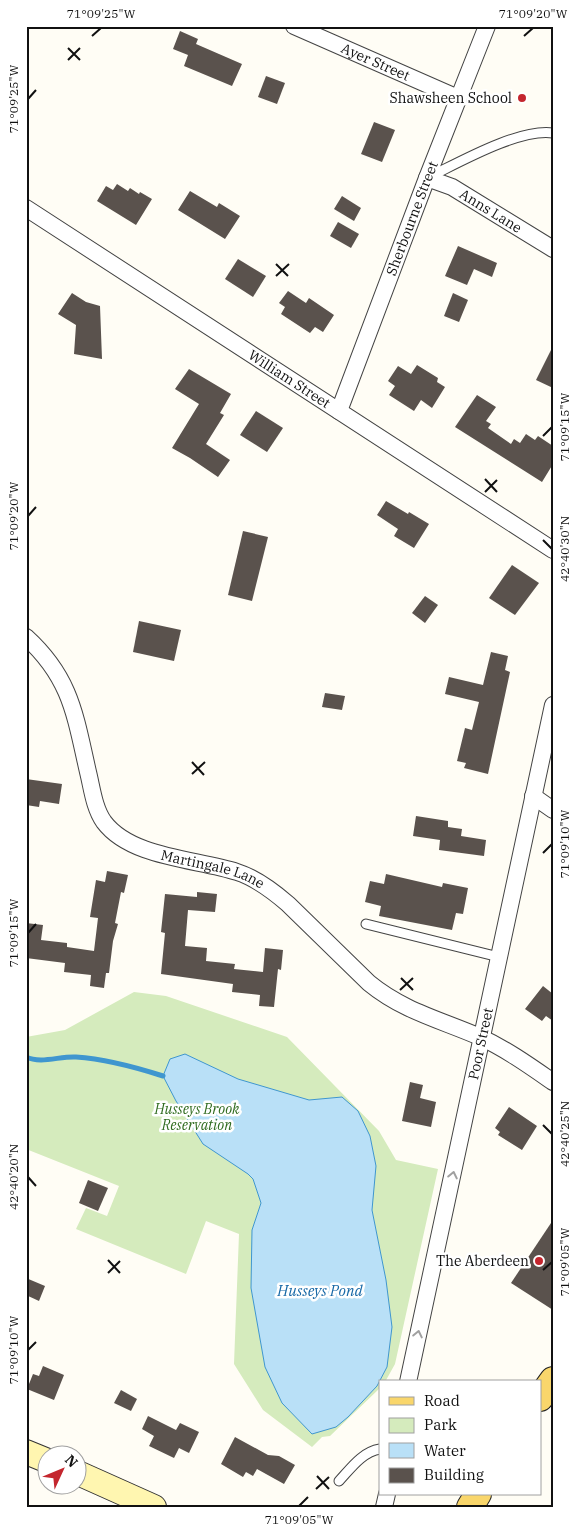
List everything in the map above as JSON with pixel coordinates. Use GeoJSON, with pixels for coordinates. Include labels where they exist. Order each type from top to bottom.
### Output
{"type":"FeatureCollection","features":[{"type":"Feature","properties":{"kind":"main road"},"geometry":{"type":"LineString","coordinates":[[542,1395],[553,1380]]}},
{"type":"Feature","properties":{"kind":"main road"},"geometry":{"type":"LineString","coordinates":[[26,1452],[38,1457]]}},
{"type":"Feature","properties":{"kind":"main road"},"geometry":{"type":"LineString","coordinates":[[88,1477],[154,1507]]}},
{"type":"Feature","properties":{"kind":"main road"},"geometry":{"type":"LineString","coordinates":[[470,1507],[477,1496]]}},
{"type":"Feature","properties":{"kind":"street","name":"Ayer Street"},"geometry":{"type":"LineString","coordinates":[[294,26],[458,98]]}},
{"type":"Feature","properties":{"kind":"street","name":"Sherbourne Street"},"geometry":{"type":"LineString","coordinates":[[340,411],[427,178],[487,26]]}},
{"type":"Feature","properties":{"kind":"street","name":"Anns Lane"},"geometry":{"type":"LineString","coordinates":[[427,178],[452,187],[553,250]]}},
{"type":"Feature","properties":{"kind":"street","name":"William Street"},"geometry":{"type":"LineString","coordinates":[[26,208],[553,550]]}},
{"type":"Feature","properties":{"kind":"street","name":"Martingale Lane"},"geometry":{"type":"LineString","coordinates":[[26,636],[56,670],[66,688],[72,704],[94,799],[104,822],[114,832],[140,847],[156,853],[238,872],[252,879],[288,904],[383,995],[416,1012],[482,1038],[553,1082]]}},
{"type":"Feature","properties":{"kind":"street","name":"Poor Street"},"geometry":{"type":"LineString","coordinates":[[408,1380],[553,705]]}},
{"type":"Feature","properties":{"kind":"street"},"geometry":{"type":"LineString","coordinates":[[533,796],[553,810]]}},
{"type":"Feature","properties":{"kind":"lane"},"geometry":{"type":"LineString","coordinates":[[427,178],[514,138],[546,132],[553,133]]}},
{"type":"Feature","properties":{"kind":"lane"},"geometry":{"type":"LineString","coordinates":[[366,924],[499,957]]}},
{"type":"Feature","properties":{"kind":"lane"},"geometry":{"type":"LineString","coordinates":[[339,1482],[357,1460],[379,1449]]}},
{"type":"Feature","properties":{"kind":"green space","name":"Husseys Brook Reservation"},"geometry":{"type":"Polygon","coordinates":[[[134,992],[166,996],[287,1037],[379,1131],[396,1160],[438,1169],[395,1364],[386,1380],[379,1380],[379,1389],[330,1436],[322,1437],[312,1447],[263,1410],[234,1364],[239,1234],[206,1221],[186,1274],[76,1229],[86,1208],[107,1216],[119,1186],[26,1149],[26,1037],[65,1030],[134,992]]]}},
{"type":"Feature","properties":{"kind":"water","name":"Husseys Pond"},"geometry":{"type":"Polygon","coordinates":[[[185,1054],[238,1079],[309,1100],[342,1097],[358,1111],[370,1136],[376,1166],[372,1210],[386,1280],[392,1327],[387,1367],[377,1386],[336,1427],[312,1434],[282,1403],[265,1367],[251,1288],[252,1230],[261,1203],[253,1179],[203,1144],[163,1076],[170,1059],[185,1054]]]}},
{"type":"Feature","properties":{"kind":"building"},"geometry":{"type":"Polygon","coordinates":[[[180,31],[198,39],[196,44],[242,64],[232,86],[184,66],[188,55],[173,49],[180,31]]]}},
{"type":"Feature","properties":{"kind":"building"},"geometry":{"type":"Polygon","coordinates":[[[266,76],[285,83],[277,104],[258,97],[266,76]]]}},
{"type":"Feature","properties":{"kind":"building"},"geometry":{"type":"Polygon","coordinates":[[[374,122],[395,130],[382,162],[361,154],[374,122]]]}},
{"type":"Feature","properties":{"kind":"building"},"geometry":{"type":"Polygon","coordinates":[[[117,184],[128,191],[130,188],[152,199],[136,225],[97,201],[106,186],[113,190],[117,184]]]}},
{"type":"Feature","properties":{"kind":"building"},"geometry":{"type":"Polygon","coordinates":[[[190,191],[217,207],[219,203],[240,216],[225,239],[178,210],[190,191]]]}},
{"type":"Feature","properties":{"kind":"building"},"geometry":{"type":"Polygon","coordinates":[[[342,196],[361,208],[354,221],[334,209],[342,196]]]}},
{"type":"Feature","properties":{"kind":"building"},"geometry":{"type":"Polygon","coordinates":[[[338,222],[359,234],[351,248],[330,236],[338,222]]]}},
{"type":"Feature","properties":{"kind":"building"},"geometry":{"type":"Polygon","coordinates":[[[458,246],[497,263],[492,277],[474,269],[467,285],[445,276],[458,246]]]}},
{"type":"Feature","properties":{"kind":"building"},"geometry":{"type":"Polygon","coordinates":[[[238,259],[266,276],[253,297],[225,279],[238,259]]]}},
{"type":"Feature","properties":{"kind":"building"},"geometry":{"type":"Polygon","coordinates":[[[288,291],[306,303],[309,298],[334,315],[323,332],[315,327],[310,333],[281,314],[285,307],[279,303],[288,291]]]}},
{"type":"Feature","properties":{"kind":"building"},"geometry":{"type":"Polygon","coordinates":[[[72,293],[86,302],[100,306],[102,359],[74,354],[76,325],[58,314],[72,293]]]}},
{"type":"Feature","properties":{"kind":"building"},"geometry":{"type":"Polygon","coordinates":[[[453,293],[468,300],[459,322],[444,316],[453,293]]]}},
{"type":"Feature","properties":{"kind":"building"},"geometry":{"type":"Polygon","coordinates":[[[553,346],[553,388],[536,380],[553,346]]]}},
{"type":"Feature","properties":{"kind":"building"},"geometry":{"type":"Polygon","coordinates":[[[417,365],[438,378],[437,382],[445,387],[432,408],[421,400],[414,411],[389,395],[395,386],[388,381],[398,366],[411,374],[417,365]]]}},
{"type":"Feature","properties":{"kind":"building"},"geometry":{"type":"Polygon","coordinates":[[[189,369],[231,394],[220,413],[224,415],[206,444],[230,460],[218,477],[172,448],[199,404],[175,389],[189,369]]]}},
{"type":"Feature","properties":{"kind":"building"},"geometry":{"type":"Polygon","coordinates":[[[477,395],[496,407],[486,421],[491,424],[488,428],[511,444],[514,439],[520,443],[526,434],[535,440],[538,436],[553,446],[553,464],[542,482],[455,427],[477,395]]]}},
{"type":"Feature","properties":{"kind":"building"},"geometry":{"type":"Polygon","coordinates":[[[256,411],[283,428],[267,452],[240,435],[256,411]]]}},
{"type":"Feature","properties":{"kind":"building"},"geometry":{"type":"Polygon","coordinates":[[[386,501],[429,524],[414,548],[394,536],[398,529],[377,515],[386,501]]]}},
{"type":"Feature","properties":{"kind":"building"},"geometry":{"type":"Polygon","coordinates":[[[243,531],[268,537],[252,601],[228,595],[243,531]]]}},
{"type":"Feature","properties":{"kind":"building"},"geometry":{"type":"Polygon","coordinates":[[[512,565],[539,583],[515,615],[489,598],[512,565]]]}},
{"type":"Feature","properties":{"kind":"building"},"geometry":{"type":"Polygon","coordinates":[[[425,596],[438,605],[425,623],[412,613],[425,596]]]}},
{"type":"Feature","properties":{"kind":"building"},"geometry":{"type":"Polygon","coordinates":[[[139,621],[181,630],[174,661],[133,652],[139,621]]]}},
{"type":"Feature","properties":{"kind":"building"},"geometry":{"type":"Polygon","coordinates":[[[491,652],[508,656],[505,670],[510,672],[488,774],[464,768],[466,763],[457,761],[465,728],[472,730],[479,702],[445,694],[449,677],[483,685],[491,652]]]}},
{"type":"Feature","properties":{"kind":"building"},"geometry":{"type":"Polygon","coordinates":[[[325,693],[345,696],[342,710],[322,707],[325,693]]]}},
{"type":"Feature","properties":{"kind":"building"},"geometry":{"type":"Polygon","coordinates":[[[26,779],[62,784],[59,804],[40,801],[39,807],[26,805],[26,779]]]}},
{"type":"Feature","properties":{"kind":"building"},"geometry":{"type":"Polygon","coordinates":[[[416,816],[448,821],[448,827],[462,829],[461,836],[486,840],[484,856],[439,850],[440,840],[413,836],[416,816]]]}},
{"type":"Feature","properties":{"kind":"building"},"geometry":{"type":"Polygon","coordinates":[[[107,871],[128,875],[124,893],[121,892],[115,923],[118,924],[113,941],[109,973],[106,973],[104,988],[90,986],[91,975],[64,972],[65,963],[26,958],[26,923],[43,925],[41,940],[67,943],[67,947],[94,951],[98,918],[90,917],[96,880],[105,882],[107,871]]]}},
{"type":"Feature","properties":{"kind":"building"},"geometry":{"type":"Polygon","coordinates":[[[386,874],[442,887],[443,883],[468,888],[463,914],[456,913],[452,930],[379,916],[381,906],[365,902],[370,881],[384,884],[386,874]]]}},
{"type":"Feature","properties":{"kind":"building"},"geometry":{"type":"Polygon","coordinates":[[[197,892],[217,894],[215,912],[188,910],[185,946],[207,948],[206,961],[235,964],[234,969],[263,972],[265,948],[283,950],[281,970],[278,969],[274,1007],[259,1006],[260,995],[232,992],[233,984],[161,974],[165,933],[161,932],[165,894],[197,897],[197,892]]]}},
{"type":"Feature","properties":{"kind":"building"},"geometry":{"type":"Polygon","coordinates":[[[543,986],[553,994],[553,1021],[546,1016],[542,1021],[525,1009],[543,986]]]}},
{"type":"Feature","properties":{"kind":"building"},"geometry":{"type":"Polygon","coordinates":[[[410,1082],[423,1085],[420,1098],[436,1102],[431,1127],[402,1121],[410,1082]]]}},
{"type":"Feature","properties":{"kind":"building"},"geometry":{"type":"Polygon","coordinates":[[[509,1107],[537,1126],[522,1150],[498,1135],[500,1132],[495,1128],[509,1107]]]}},
{"type":"Feature","properties":{"kind":"building"},"geometry":{"type":"Polygon","coordinates":[[[88,1180],[108,1188],[98,1211],[79,1203],[88,1180]]]}},
{"type":"Feature","properties":{"kind":"building","name":"The Aberdeen"},"geometry":{"type":"Polygon","coordinates":[[[553,1220],[553,1310],[511,1283],[553,1220]]]}},
{"type":"Feature","properties":{"kind":"building"},"geometry":{"type":"Polygon","coordinates":[[[26,1278],[45,1286],[39,1301],[26,1295],[26,1278]]]}},
{"type":"Feature","properties":{"kind":"building"},"geometry":{"type":"Polygon","coordinates":[[[43,1366],[64,1375],[54,1400],[27,1389],[33,1374],[39,1376],[43,1366]]]}},
{"type":"Feature","properties":{"kind":"building"},"geometry":{"type":"Polygon","coordinates":[[[121,1390],[137,1399],[131,1411],[114,1403],[121,1390]]]}},
{"type":"Feature","properties":{"kind":"building"},"geometry":{"type":"Polygon","coordinates":[[[148,1416],[176,1430],[180,1423],[199,1432],[189,1453],[179,1448],[174,1458],[149,1446],[154,1436],[142,1429],[148,1416]]]}},
{"type":"Feature","properties":{"kind":"building"},"geometry":{"type":"Polygon","coordinates":[[[235,1437],[268,1455],[279,1456],[295,1465],[284,1484],[257,1469],[253,1476],[246,1472],[243,1477],[221,1464],[235,1437]]]}},
{"type":"Feature","properties":{"kind":"waterway"},"geometry":{"type":"LineString","coordinates":[[26,1057],[38,1060],[70,1057],[98,1060],[163,1076]]}},
{"type":"Feature","properties":{"kind":"place","name":"Shawsheen School"},"geometry":{"type":"Point","coordinates":[522,98]}},
{"type":"Feature","properties":{"kind":"place","name":"The Aberdeen"},"geometry":{"type":"Point","coordinates":[539,1261]}}]}
